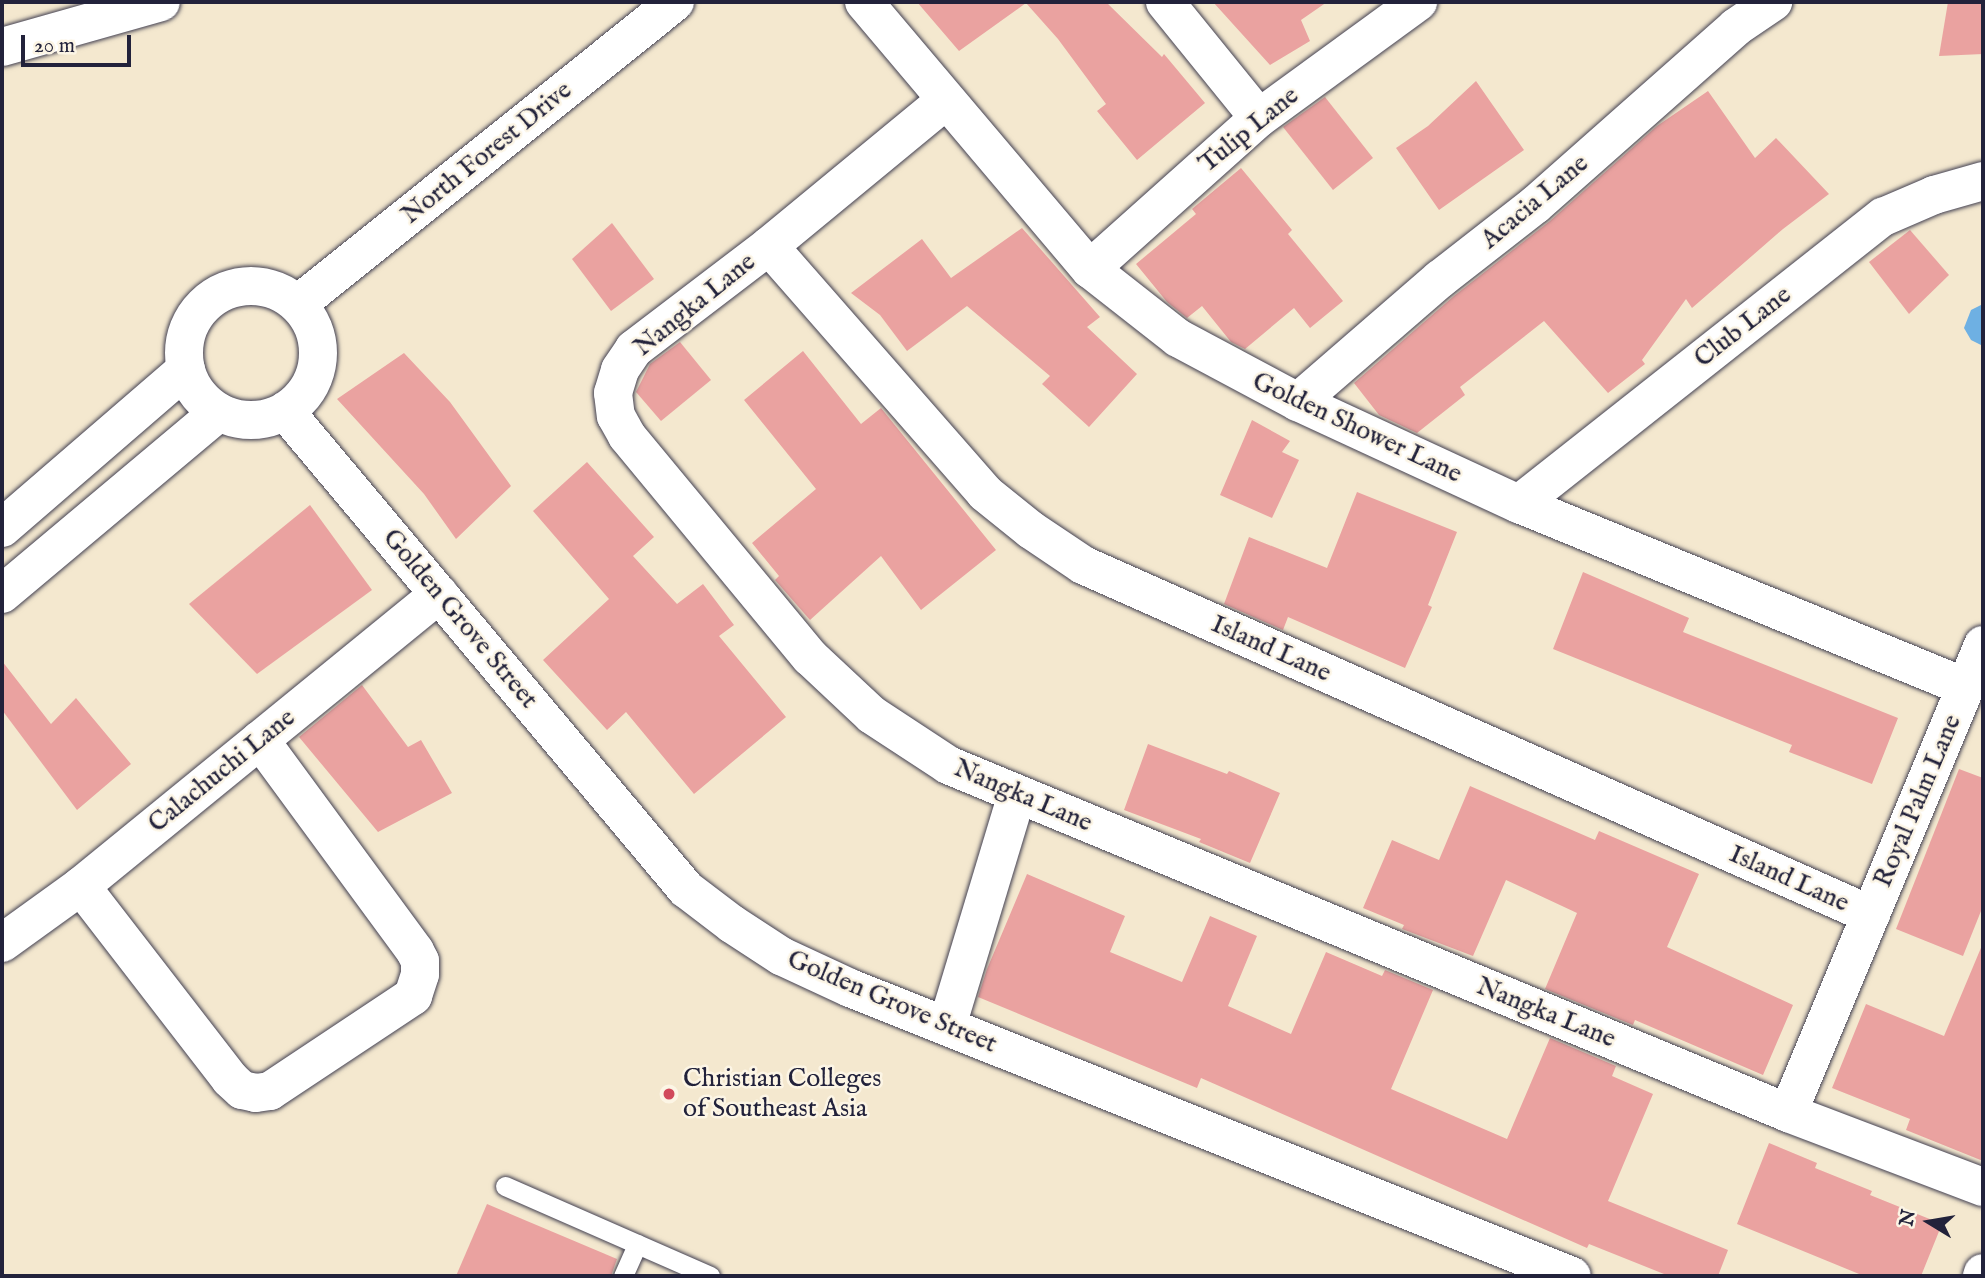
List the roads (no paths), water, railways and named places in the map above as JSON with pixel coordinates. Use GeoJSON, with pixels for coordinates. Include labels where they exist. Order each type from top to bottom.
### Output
{"type":"FeatureCollection","features":[{"type":"Feature","properties":{"kind":"street"},"geometry":{"type":"LineString","coordinates":[[2,47],[47,18],[161,2]]}},
{"type":"Feature","properties":{"kind":"street","name":"North Forest Drive"},"geometry":{"type":"LineString","coordinates":[[298,304],[675,2]]}},
{"type":"Feature","properties":{"kind":"street","name":"Golden Shower Lane"},"geometry":{"type":"LineString","coordinates":[[864,2],[945,101],[1090,269],[1178,338],[1221,364],[1298,402],[1519,504],[1966,687]]}},
{"type":"Feature","properties":{"kind":"street"},"geometry":{"type":"LineString","coordinates":[[1165,2],[1259,118]]}},
{"type":"Feature","properties":{"kind":"street","name":"Tulip Lane"},"geometry":{"type":"LineString","coordinates":[[1090,269],[1259,118],[1418,2]]}},
{"type":"Feature","properties":{"kind":"street","name":"Acacia Lane"},"geometry":{"type":"LineString","coordinates":[[1298,402],[1440,279],[1535,205],[1736,27],[1773,2]]}},
{"type":"Feature","properties":{"kind":"street","name":"Nangka Lane"},"geometry":{"type":"LineString","coordinates":[[945,101],[769,246],[634,349],[620,370],[613,393],[616,416],[627,436],[810,657],[872,715],[937,758],[1017,794],[1788,1113],[1983,1187]]}},
{"type":"Feature","properties":{"kind":"street","name":"Club Lane"},"geometry":{"type":"LineString","coordinates":[[1519,504],[1883,217],[1934,195],[1983,181]]}},
{"type":"Feature","properties":{"kind":"street","name":"Island Lane"},"geometry":{"type":"LineString","coordinates":[[769,246],[985,493],[1031,530],[1083,565],[1871,915]]}},
{"type":"Feature","properties":{"kind":"street"},"geometry":{"type":"LineString","coordinates":[[245,285],[259,285],[273,289],[298,304],[314,330],[318,360],[307,389],[285,411],[273,416],[245,420],[219,412],[204,401],[186,369],[184,355],[189,327],[205,303],[217,294],[245,285]]}},
{"type":"Feature","properties":{"kind":"street"},"geometry":{"type":"LineString","coordinates":[[2,528],[186,369]]}},
{"type":"Feature","properties":{"kind":"street","name":"Golden Grove Street"},"geometry":{"type":"LineString","coordinates":[[285,411],[686,889],[732,925],[781,956],[850,988],[1572,1276]]}},
{"type":"Feature","properties":{"kind":"street"},"geometry":{"type":"LineString","coordinates":[[2,594],[219,412]]}},
{"type":"Feature","properties":{"kind":"street","name":"Calachuchi Lane"},"geometry":{"type":"LineString","coordinates":[[2,943],[81,886],[439,594]]}},
{"type":"Feature","properties":{"kind":"street","name":"Royal Palm Lane"},"geometry":{"type":"LineString","coordinates":[[1788,1113],[1983,645]]}},
{"type":"Feature","properties":{"kind":"street"},"geometry":{"type":"LineString","coordinates":[[81,886],[230,1079],[242,1090],[270,1091],[413,996],[420,974],[420,961],[415,951],[260,740]]}},
{"type":"Feature","properties":{"kind":"street"},"geometry":{"type":"LineString","coordinates":[[947,1026],[1017,794]]}},
{"type":"Feature","properties":{"kind":"lane"},"geometry":{"type":"LineString","coordinates":[[505,1186],[710,1276]]}},
{"type":"Feature","properties":{"kind":"lane"},"geometry":{"type":"LineString","coordinates":[[623,1276],[637,1244]]}},
{"type":"Feature","properties":{"kind":"water"},"geometry":{"type":"Polygon","coordinates":[[[1983,304],[1983,346],[1971,340],[1964,328],[1971,310],[1983,304]]]}},
{"type":"Feature","properties":{"kind":"place","name":"Christian Colleges of Southeast Asia"},"geometry":{"type":"Point","coordinates":[669,1094]}}]}
